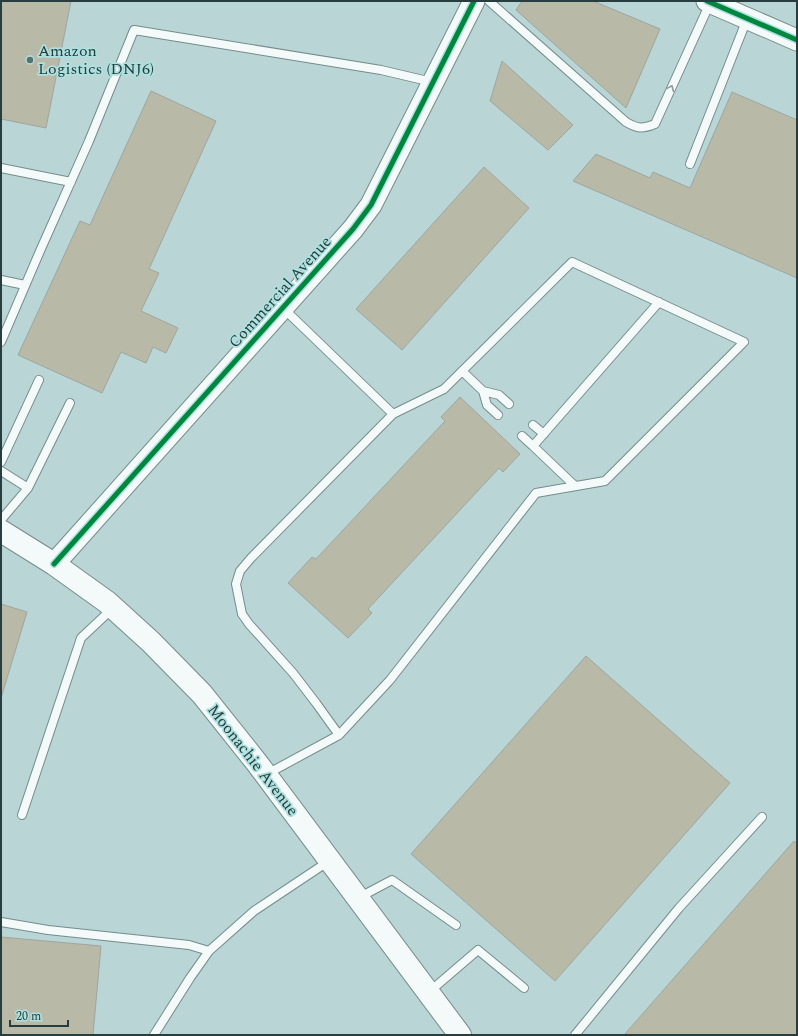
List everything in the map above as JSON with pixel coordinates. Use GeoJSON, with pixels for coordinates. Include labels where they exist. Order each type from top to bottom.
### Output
{"type":"FeatureCollection","features":[{"type":"Feature","properties":{"kind":"main road","name":"Moonachie Avenue"},"geometry":{"type":"LineString","coordinates":[[1,531],[54,564],[107,602],[151,642],[202,694],[266,775],[460,1035]]}},
{"type":"Feature","properties":{"kind":"street","name":"Commercial Avenue"},"geometry":{"type":"LineString","coordinates":[[54,564],[353,230],[371,205],[474,1]]}},
{"type":"Feature","properties":{"kind":"street"},"geometry":{"type":"LineString","coordinates":[[708,2],[797,40]]}},
{"type":"Feature","properties":{"kind":"lane"},"geometry":{"type":"LineString","coordinates":[[489,1],[626,122],[636,128],[655,124],[708,2]]}},
{"type":"Feature","properties":{"kind":"lane"},"geometry":{"type":"LineString","coordinates":[[690,164],[747,18]]}},
{"type":"Feature","properties":{"kind":"lane"},"geometry":{"type":"LineString","coordinates":[[1,342],[89,141],[134,30],[381,70],[433,82]]}},
{"type":"Feature","properties":{"kind":"lane"},"geometry":{"type":"LineString","coordinates":[[1,168],[71,182]]}},
{"type":"Feature","properties":{"kind":"lane"},"geometry":{"type":"LineString","coordinates":[[266,775],[339,735],[390,680],[536,493],[605,481],[744,342],[572,262],[444,389],[393,414],[251,558],[240,571],[236,584],[242,614],[249,624],[293,673],[339,735]]}},
{"type":"Feature","properties":{"kind":"lane"},"geometry":{"type":"LineString","coordinates":[[1,280],[26,285]]}},
{"type":"Feature","properties":{"kind":"lane"},"geometry":{"type":"LineString","coordinates":[[533,446],[659,302]]}},
{"type":"Feature","properties":{"kind":"lane"},"geometry":{"type":"LineString","coordinates":[[283,308],[393,414]]}},
{"type":"Feature","properties":{"kind":"lane"},"geometry":{"type":"LineString","coordinates":[[462,371],[483,391],[499,395],[508,404]]}},
{"type":"Feature","properties":{"kind":"lane"},"geometry":{"type":"LineString","coordinates":[[1,462],[39,380]]}},
{"type":"Feature","properties":{"kind":"lane"},"geometry":{"type":"LineString","coordinates":[[483,391],[487,406],[498,415]]}},
{"type":"Feature","properties":{"kind":"lane"},"geometry":{"type":"LineString","coordinates":[[1,520],[28,488],[70,404]]}},
{"type":"Feature","properties":{"kind":"lane"},"geometry":{"type":"LineString","coordinates":[[533,425],[544,434]]}},
{"type":"Feature","properties":{"kind":"lane"},"geometry":{"type":"LineString","coordinates":[[522,436],[575,486]]}},
{"type":"Feature","properties":{"kind":"lane"},"geometry":{"type":"LineString","coordinates":[[1,470],[28,488]]}},
{"type":"Feature","properties":{"kind":"lane"},"geometry":{"type":"LineString","coordinates":[[22,815],[81,638],[114,608]]}},
{"type":"Feature","properties":{"kind":"lane"},"geometry":{"type":"LineString","coordinates":[[575,1035],[679,908],[762,817]]}},
{"type":"Feature","properties":{"kind":"lane"},"geometry":{"type":"LineString","coordinates":[[154,1035],[209,951],[254,911],[330,860]]}},
{"type":"Feature","properties":{"kind":"lane"},"geometry":{"type":"LineString","coordinates":[[358,898],[392,880],[456,925]]}},
{"type":"Feature","properties":{"kind":"lane"},"geometry":{"type":"LineString","coordinates":[[1,922],[48,930],[189,945],[209,951]]}},
{"type":"Feature","properties":{"kind":"lane"},"geometry":{"type":"LineString","coordinates":[[428,993],[478,950],[524,988]]}},
{"type":"Feature","properties":{"kind":"building","name":"Amazon Logistics (DNJ6)"},"geometry":{"type":"Polygon","coordinates":[[[1,1],[71,1],[46,128],[1,119],[1,1]]]}},
{"type":"Feature","properties":{"kind":"building"},"geometry":{"type":"Polygon","coordinates":[[[522,1],[593,1],[660,29],[626,108],[516,10],[522,1]]]}},
{"type":"Feature","properties":{"kind":"building"},"geometry":{"type":"Polygon","coordinates":[[[502,61],[573,125],[548,150],[490,101],[502,61]]]}},
{"type":"Feature","properties":{"kind":"building"},"geometry":{"type":"Polygon","coordinates":[[[151,91],[216,121],[149,269],[159,273],[141,311],[178,328],[166,353],[153,347],[146,363],[121,352],[102,393],[18,355],[80,221],[90,225],[151,91]]]}},
{"type":"Feature","properties":{"kind":"building"},"geometry":{"type":"Polygon","coordinates":[[[732,92],[797,120],[797,278],[573,181],[596,154],[650,178],[653,172],[690,188],[732,92]]]}},
{"type":"Feature","properties":{"kind":"building"},"geometry":{"type":"Polygon","coordinates":[[[484,167],[529,208],[402,350],[356,309],[484,167]]]}},
{"type":"Feature","properties":{"kind":"building"},"geometry":{"type":"Polygon","coordinates":[[[460,397],[520,454],[503,472],[499,468],[368,609],[372,613],[348,638],[288,583],[312,557],[316,559],[445,421],[441,417],[460,397]]]}},
{"type":"Feature","properties":{"kind":"building"},"geometry":{"type":"Polygon","coordinates":[[[1,604],[27,612],[1,698],[1,604]]]}},
{"type":"Feature","properties":{"kind":"building"},"geometry":{"type":"Polygon","coordinates":[[[586,656],[730,783],[555,981],[411,854],[586,656]]]}},
{"type":"Feature","properties":{"kind":"building"},"geometry":{"type":"Polygon","coordinates":[[[794,841],[797,844],[797,1035],[624,1035],[794,841]]]}},
{"type":"Feature","properties":{"kind":"building"},"geometry":{"type":"Polygon","coordinates":[[[1,937],[101,946],[93,1035],[1,1035],[1,937]]]}},
{"type":"Feature","properties":{"kind":"cycle path"},"geometry":{"type":"LineString","coordinates":[[54,564],[353,229],[371,205],[474,1]]}},
{"type":"Feature","properties":{"kind":"cycle path"},"geometry":{"type":"LineString","coordinates":[[707,1],[797,40]]}},
{"type":"Feature","properties":{"kind":"place","name":"Amazon Logistics (DNJ6)"},"geometry":{"type":"Point","coordinates":[30,60]}}]}
